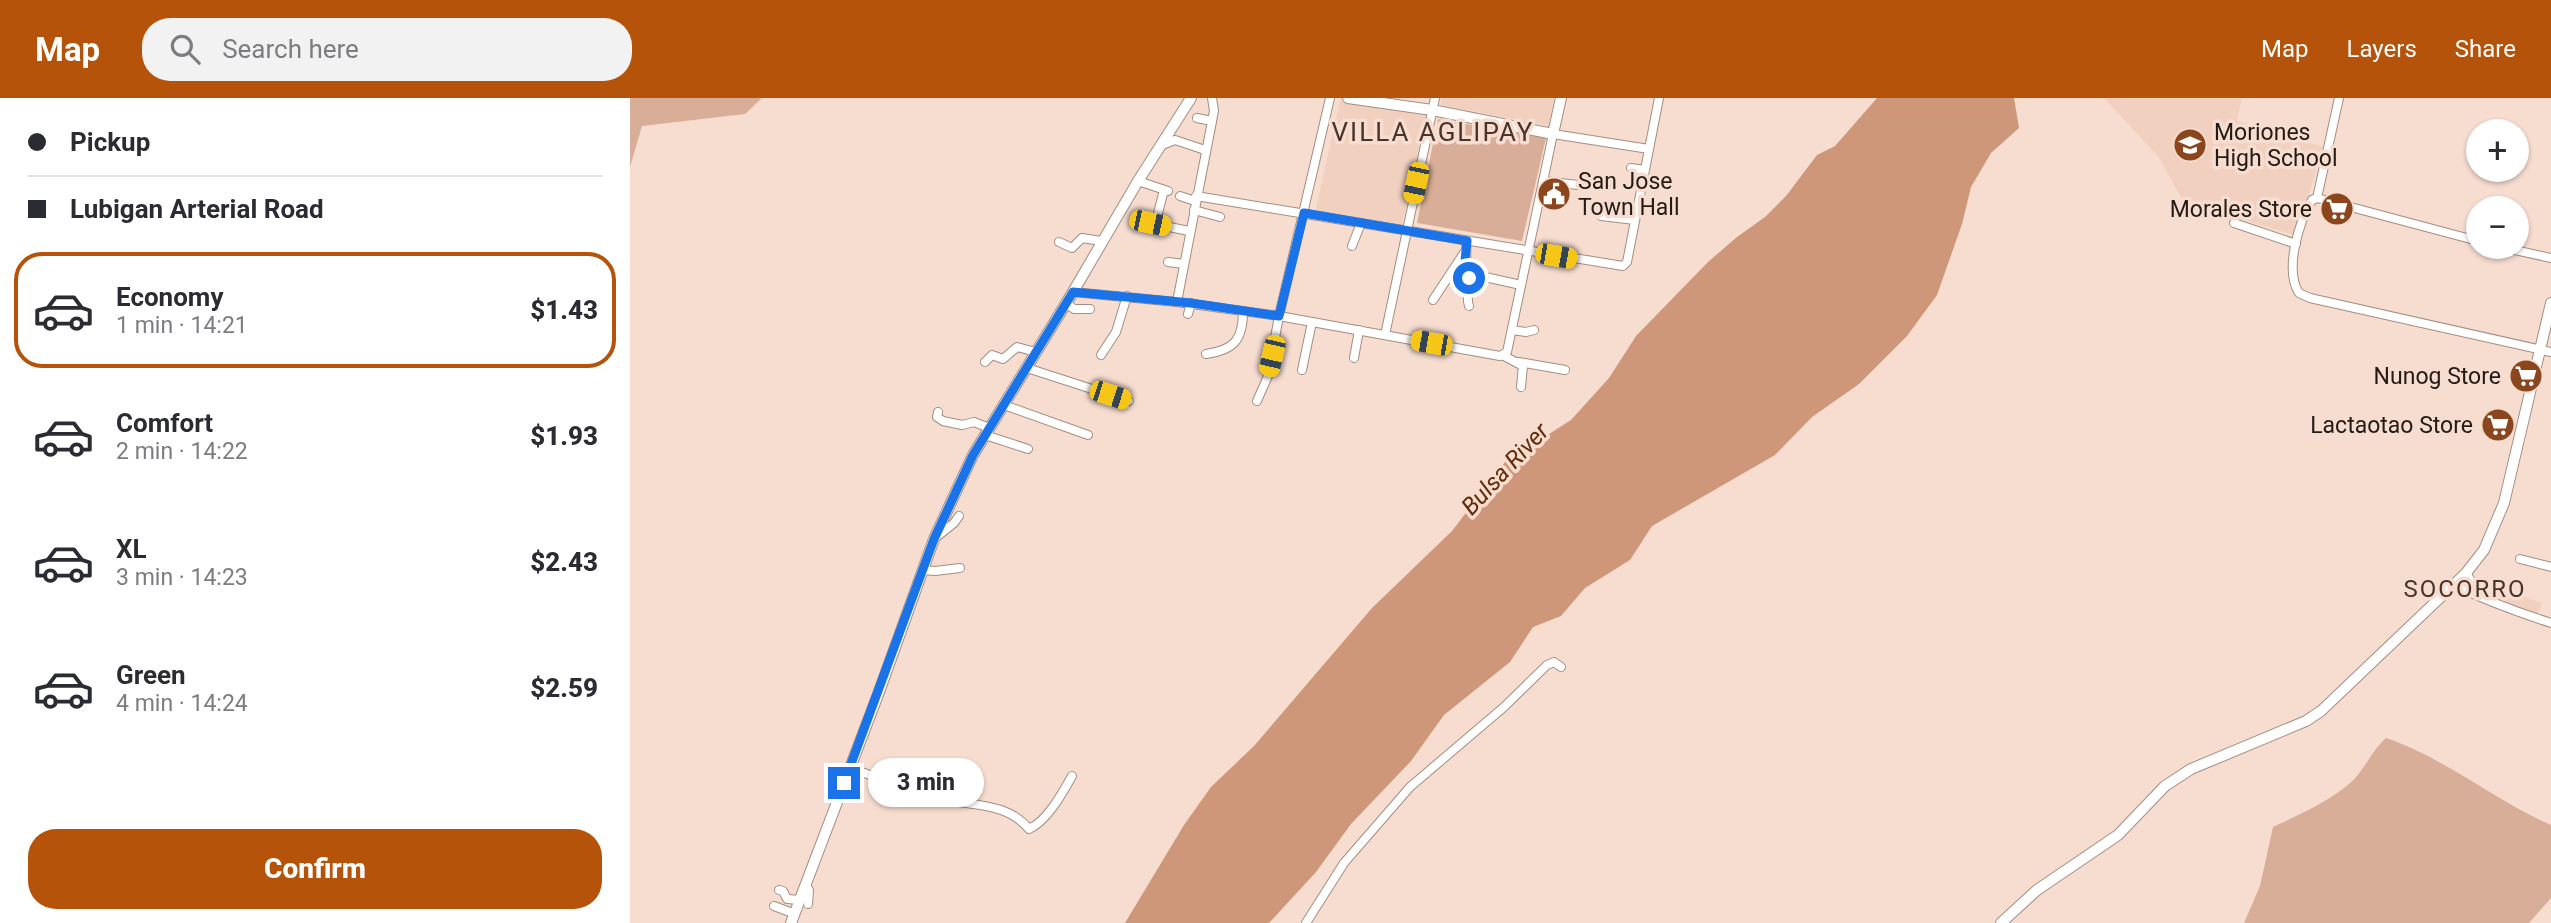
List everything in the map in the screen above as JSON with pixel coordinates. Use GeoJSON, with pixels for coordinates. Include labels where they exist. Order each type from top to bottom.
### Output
{"type":"FeatureCollection","features":[{"type":"Feature","properties":{"kind":"main road"},"geometry":{"type":"LineString","coordinates":[[793,918],[804,902],[804,887],[934,539],[987,431],[1191,98]]}},
{"type":"Feature","properties":{"kind":"main road"},"geometry":{"type":"LineString","coordinates":[[1348,98],[1432,110],[1553,134],[1561,98]]}},
{"type":"Feature","properties":{"kind":"main road"},"geometry":{"type":"LineString","coordinates":[[2001,923],[2038,890],[2118,835],[2165,786],[2191,769],[2306,721],[2321,711],[2466,573],[2488,542],[2504,503],[2546,351],[2551,303]]}},
{"type":"Feature","properties":{"kind":"street"},"geometry":{"type":"LineString","coordinates":[[1177,302],[1214,111],[1212,98]]}},
{"type":"Feature","properties":{"kind":"street"},"geometry":{"type":"LineString","coordinates":[[1257,401],[1268,376],[1279,316],[1330,98]]}},
{"type":"Feature","properties":{"kind":"street"},"geometry":{"type":"LineString","coordinates":[[1385,335],[1435,98]]}},
{"type":"Feature","properties":{"kind":"street"},"geometry":{"type":"LineString","coordinates":[[1195,202],[1304,213],[1406,231],[1466,246],[1529,251],[1623,266],[1627,262],[1659,98]]}},
{"type":"Feature","properties":{"kind":"street"},"geometry":{"type":"LineString","coordinates":[[2317,198],[2339,98]]}},
{"type":"Feature","properties":{"kind":"street"},"geometry":{"type":"LineString","coordinates":[[1197,118],[1212,121]]}},
{"type":"Feature","properties":{"kind":"street"},"geometry":{"type":"LineString","coordinates":[[1504,356],[1512,330],[1553,134],[1649,149]]}},
{"type":"Feature","properties":{"kind":"street"},"geometry":{"type":"LineString","coordinates":[[1160,146],[1175,140],[1205,150]]}},
{"type":"Feature","properties":{"kind":"street"},"geometry":{"type":"LineString","coordinates":[[1631,168],[1645,170]]}},
{"type":"Feature","properties":{"kind":"street"},"geometry":{"type":"LineString","coordinates":[[1138,181],[1166,191],[1158,213]]}},
{"type":"Feature","properties":{"kind":"street"},"geometry":{"type":"LineString","coordinates":[[1543,181],[1578,185]]}},
{"type":"Feature","properties":{"kind":"street"},"geometry":{"type":"LineString","coordinates":[[1180,196],[1220,217]]}},
{"type":"Feature","properties":{"kind":"street"},"geometry":{"type":"LineString","coordinates":[[2466,238],[2317,198],[2308,205],[2296,244],[2292,267],[2294,286],[2299,293],[2310,298],[2546,351]]}},
{"type":"Feature","properties":{"kind":"street"},"geometry":{"type":"LineString","coordinates":[[1601,216],[1635,220]]}},
{"type":"Feature","properties":{"kind":"street"},"geometry":{"type":"LineString","coordinates":[[1150,223],[1189,231]]}},
{"type":"Feature","properties":{"kind":"street"},"geometry":{"type":"LineString","coordinates":[[1352,246],[1361,223]]}},
{"type":"Feature","properties":{"kind":"street"},"geometry":{"type":"LineString","coordinates":[[2234,223],[2296,244]]}},
{"type":"Feature","properties":{"kind":"street"},"geometry":{"type":"LineString","coordinates":[[1059,242],[1072,247],[1086,234],[1101,241]]}},
{"type":"Feature","properties":{"kind":"street"},"geometry":{"type":"LineString","coordinates":[[1433,300],[1466,246]]}},
{"type":"Feature","properties":{"kind":"street"},"geometry":{"type":"LineString","coordinates":[[1466,246],[1469,306]]}},
{"type":"Feature","properties":{"kind":"street"},"geometry":{"type":"LineString","coordinates":[[2529,253],[2551,258]]}},
{"type":"Feature","properties":{"kind":"street"},"geometry":{"type":"LineString","coordinates":[[1168,262],[1184,264]]}},
{"type":"Feature","properties":{"kind":"street"},"geometry":{"type":"LineString","coordinates":[[1485,277],[1521,285]]}},
{"type":"Feature","properties":{"kind":"street"},"geometry":{"type":"LineString","coordinates":[[1073,292],[1191,303],[1279,316],[1504,356],[1519,362],[1565,370]]}},
{"type":"Feature","properties":{"kind":"street"},"geometry":{"type":"LineString","coordinates":[[1101,355],[1116,332],[1127,296]]}},
{"type":"Feature","properties":{"kind":"street"},"geometry":{"type":"LineString","coordinates":[[1066,303],[1074,309],[1090,309]]}},
{"type":"Feature","properties":{"kind":"street"},"geometry":{"type":"LineString","coordinates":[[1188,314],[1191,303]]}},
{"type":"Feature","properties":{"kind":"street"},"geometry":{"type":"LineString","coordinates":[[1206,354],[1227,349],[1240,336],[1243,312]]}},
{"type":"Feature","properties":{"kind":"street"},"geometry":{"type":"LineString","coordinates":[[1302,370],[1312,322]]}},
{"type":"Feature","properties":{"kind":"street"},"geometry":{"type":"LineString","coordinates":[[1354,358],[1359,330]]}},
{"type":"Feature","properties":{"kind":"street"},"geometry":{"type":"LineString","coordinates":[[1512,330],[1534,330]]}},
{"type":"Feature","properties":{"kind":"street"},"geometry":{"type":"LineString","coordinates":[[985,362],[992,355],[1003,359],[1017,347],[1036,352]]}},
{"type":"Feature","properties":{"kind":"street"},"geometry":{"type":"LineString","coordinates":[[1519,362],[1524,371],[1521,387]]}},
{"type":"Feature","properties":{"kind":"street"},"geometry":{"type":"LineString","coordinates":[[1027,368],[1129,401]]}},
{"type":"Feature","properties":{"kind":"street"},"geometry":{"type":"LineString","coordinates":[[1004,405],[1088,435]]}},
{"type":"Feature","properties":{"kind":"street"},"geometry":{"type":"LineString","coordinates":[[938,412],[937,417],[943,421],[962,425],[974,422],[987,431],[1028,449]]}},
{"type":"Feature","properties":{"kind":"street"},"geometry":{"type":"LineString","coordinates":[[934,539],[954,523],[958,516]]}},
{"type":"Feature","properties":{"kind":"street"},"geometry":{"type":"LineString","coordinates":[[2520,559],[2551,567]]}},
{"type":"Feature","properties":{"kind":"street"},"geometry":{"type":"LineString","coordinates":[[923,570],[960,568]]}},
{"type":"Feature","properties":{"kind":"street"},"geometry":{"type":"LineString","coordinates":[[2466,573],[2480,595]]}},
{"type":"Feature","properties":{"kind":"street"},"geometry":{"type":"LineString","coordinates":[[2453,585],[2506,609],[2551,623]]}},
{"type":"Feature","properties":{"kind":"street"},"geometry":{"type":"LineString","coordinates":[[1306,923],[1343,863],[1410,787],[1504,707],[1547,665],[1554,662],[1561,667]]}},
{"type":"Feature","properties":{"kind":"street"},"geometry":{"type":"LineString","coordinates":[[850,768],[937,798],[976,804],[1016,815],[1028,829],[1041,820],[1072,776]]}},
{"type":"Feature","properties":{"kind":"street"},"geometry":{"type":"LineString","coordinates":[[838,797],[851,791]]}},
{"type":"Feature","properties":{"kind":"street"},"geometry":{"type":"LineString","coordinates":[[779,890],[783,891],[787,899],[804,902]]}},
{"type":"Feature","properties":{"kind":"street"},"geometry":{"type":"LineString","coordinates":[[774,906],[793,918]]}},
{"type":"Feature","properties":{"kind":"shaded area"},"geometry":{"type":"Polygon","coordinates":[[[630,98],[762,98],[745,114],[642,126],[630,167],[630,98]]]}},
{"type":"Feature","properties":{"kind":"shaded area"},"geometry":{"type":"Polygon","coordinates":[[[1442,98],[1554,98],[1549,126],[1441,105],[1442,98]]]}},
{"type":"Feature","properties":{"kind":"shaded area"},"geometry":{"type":"Polygon","coordinates":[[[2104,98],[2242,98],[2237,121],[2323,147],[2297,236],[2182,199],[2158,156],[2104,98]]]}},
{"type":"Feature","properties":{"kind":"shaded area"},"geometry":{"type":"Polygon","coordinates":[[[1340,100],[1426,116],[1402,224],[1318,211],[1316,208],[1340,100]]]}},
{"type":"Feature","properties":{"kind":"shaded area"},"geometry":{"type":"Polygon","coordinates":[[[1438,119],[1546,138],[1522,241],[1417,223],[1438,119]]]}},
{"type":"Feature","properties":{"kind":"shaded area"},"geometry":{"type":"Polygon","coordinates":[[[2484,582],[2542,603],[2536,617],[2479,594],[2484,582]]]}},
{"type":"Feature","properties":{"kind":"shaded area"},"geometry":{"type":"Polygon","coordinates":[[[2386,738],[2429,757],[2509,804],[2551,825],[2551,898],[2529,923],[2244,923],[2260,886],[2273,827],[2321,803],[2349,784],[2386,738]]]}},
{"type":"Feature","properties":{"kind":"water","name":"Bulsa River"},"geometry":{"type":"Polygon","coordinates":[[[1877,98],[2014,98],[2019,128],[1991,153],[1971,187],[1962,224],[1937,295],[1907,336],[1859,384],[1812,417],[1775,455],[1652,526],[1630,560],[1585,588],[1561,616],[1533,627],[1510,662],[1444,715],[1411,761],[1351,824],[1316,872],[1269,923],[1125,923],[1184,825],[1211,787],[1254,746],[1372,608],[1452,531],[1505,462],[1571,420],[1609,378],[1636,336],[1708,262],[1765,217],[1786,196],[1817,155],[1835,146],[1877,98]]]}},
{"type":"Feature","properties":{"kind":"place","name":"Moriones High School"},"geometry":{"type":"Point","coordinates":[2190,145]}},
{"type":"Feature","properties":{"kind":"place","name":"San Jose Town Hall"},"geometry":{"type":"Point","coordinates":[1554,194]}},
{"type":"Feature","properties":{"kind":"place","name":"Morales Store"},"geometry":{"type":"Point","coordinates":[2337,209]}},
{"type":"Feature","properties":{"kind":"place","name":"Nunog Store"},"geometry":{"type":"Point","coordinates":[2526,376]}},
{"type":"Feature","properties":{"kind":"place","name":"Lactaotao Store"},"geometry":{"type":"Point","coordinates":[2498,425]}},
{"type":"Feature","properties":{"kind":"district","name":"VILLA AGLIPAY"},"geometry":{"type":"Point","coordinates":[1433,132]}},
{"type":"Feature","properties":{"kind":"district","name":"SOCORRO"},"geometry":{"type":"Point","coordinates":[2465,589]}},
{"type":"Feature","properties":{"kind":"route"},"geometry":{"type":"LineString","coordinates":[[844,783],[934,539],[973,455],[1073,292],[1191,303],[1279,316],[1304,213],[1467,241],[1465,261],[1469,278]]}}]}
